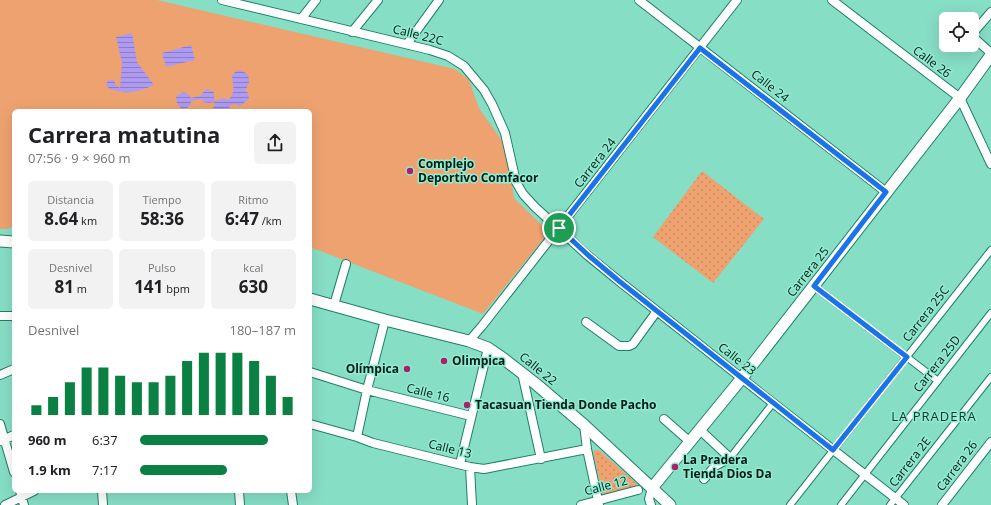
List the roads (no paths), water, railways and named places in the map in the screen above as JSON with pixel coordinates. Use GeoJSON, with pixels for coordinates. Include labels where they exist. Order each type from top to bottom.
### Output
{"type":"FeatureCollection","features":[{"type":"Feature","properties":{"kind":"street","name":"Calle 22C"},"geometry":{"type":"LineString","coordinates":[[222,0],[252,3],[301,19],[407,44],[448,56],[464,66],[484,90],[492,104],[504,133],[516,182],[523,194],[559,228]]}},
{"type":"Feature","properties":{"kind":"street"},"geometry":{"type":"LineString","coordinates":[[301,19],[316,0]]}},
{"type":"Feature","properties":{"kind":"street"},"geometry":{"type":"LineString","coordinates":[[352,32],[378,0]]}},
{"type":"Feature","properties":{"kind":"street"},"geometry":{"type":"LineString","coordinates":[[407,44],[438,0]]}},
{"type":"Feature","properties":{"kind":"street","name":"Calle 24"},"geometry":{"type":"LineString","coordinates":[[639,0],[886,192]]}},
{"type":"Feature","properties":{"kind":"street","name":"Carrera 24"},"geometry":{"type":"LineString","coordinates":[[470,341],[738,0]]}},
{"type":"Feature","properties":{"kind":"street","name":"Calle 26"},"geometry":{"type":"LineString","coordinates":[[832,0],[960,98],[991,164]]}},
{"type":"Feature","properties":{"kind":"street"},"geometry":{"type":"LineString","coordinates":[[991,12],[974,33],[973,37],[991,54]]}},
{"type":"Feature","properties":{"kind":"street","name":"Carrera 25"},"geometry":{"type":"LineString","coordinates":[[652,488],[742,378],[814,286],[960,98],[991,54]]}},
{"type":"Feature","properties":{"kind":"street","name":"Calle 23"},"geometry":{"type":"LineString","coordinates":[[559,228],[588,255],[657,311],[865,475],[893,502],[904,505]]}},
{"type":"Feature","properties":{"kind":"street"},"geometry":{"type":"LineString","coordinates":[[0,241],[12,242]]}},
{"type":"Feature","properties":{"kind":"street","name":"Carrera 25C"},"geometry":{"type":"LineString","coordinates":[[790,505],[991,250]]}},
{"type":"Feature","properties":{"kind":"street"},"geometry":{"type":"LineString","coordinates":[[334,305],[346,264]]}},
{"type":"Feature","properties":{"kind":"street"},"geometry":{"type":"LineString","coordinates":[[814,286],[938,381]]}},
{"type":"Feature","properties":{"kind":"street","name":"Calle 22"},"geometry":{"type":"LineString","coordinates":[[312,300],[385,320],[470,341],[488,348],[522,373],[584,426],[670,505]]}},
{"type":"Feature","properties":{"kind":"street"},"geometry":{"type":"LineString","coordinates":[[586,322],[619,346],[628,346],[633,344],[657,311]]}},
{"type":"Feature","properties":{"kind":"street","name":"Carrera 25D"},"geometry":{"type":"LineString","coordinates":[[841,505],[991,313]]}},
{"type":"Feature","properties":{"kind":"street"},"geometry":{"type":"LineString","coordinates":[[0,316],[12,316]]}},
{"type":"Feature","properties":{"kind":"street"},"geometry":{"type":"LineString","coordinates":[[357,437],[366,390],[385,320]]}},
{"type":"Feature","properties":{"kind":"street"},"geometry":{"type":"LineString","coordinates":[[460,464],[488,348]]}},
{"type":"Feature","properties":{"kind":"street"},"geometry":{"type":"LineString","coordinates":[[0,375],[12,370]]}},
{"type":"Feature","properties":{"kind":"street","name":"Calle 16"},"geometry":{"type":"LineString","coordinates":[[312,373],[366,390],[471,416]]}},
{"type":"Feature","properties":{"kind":"street"},"geometry":{"type":"LineString","coordinates":[[522,373],[541,459]]}},
{"type":"Feature","properties":{"kind":"street","name":"Carrera 2E"},"geometry":{"type":"LineString","coordinates":[[893,502],[991,377]]}},
{"type":"Feature","properties":{"kind":"street"},"geometry":{"type":"LineString","coordinates":[[704,479],[715,466],[730,458],[773,403]]}},
{"type":"Feature","properties":{"kind":"street"},"geometry":{"type":"LineString","coordinates":[[664,419],[689,441]]}},
{"type":"Feature","properties":{"kind":"street"},"geometry":{"type":"LineString","coordinates":[[0,424],[2,440],[12,467]]}},
{"type":"Feature","properties":{"kind":"street","name":"Calle 13"},"geometry":{"type":"LineString","coordinates":[[312,425],[373,443],[470,467],[484,469],[587,449]]}},
{"type":"Feature","properties":{"kind":"street"},"geometry":{"type":"LineString","coordinates":[[584,426],[587,449],[598,502]]}},
{"type":"Feature","properties":{"kind":"street"},"geometry":{"type":"LineString","coordinates":[[699,429],[730,458]]}},
{"type":"Feature","properties":{"kind":"street"},"geometry":{"type":"LineString","coordinates":[[2,440],[12,435]]}},
{"type":"Feature","properties":{"kind":"street","name":"Carrera 26"},"geometry":{"type":"LineString","coordinates":[[942,505],[991,442]]}},
{"type":"Feature","properties":{"kind":"street"},"geometry":{"type":"LineString","coordinates":[[470,467],[472,505]]}},
{"type":"Feature","properties":{"kind":"street"},"geometry":{"type":"LineString","coordinates":[[651,505],[650,499],[652,488]]}},
{"type":"Feature","properties":{"kind":"street","name":"Calle 12"},"geometry":{"type":"LineString","coordinates":[[581,505],[598,502],[638,490]]}},
{"type":"Feature","properties":{"kind":"street"},"geometry":{"type":"LineString","coordinates":[[102,493],[104,505]]}},
{"type":"Feature","properties":{"kind":"street"},"geometry":{"type":"LineString","coordinates":[[239,493],[240,505]]}},
{"type":"Feature","properties":{"kind":"street"},"geometry":{"type":"LineString","coordinates":[[292,493],[293,505]]}},
{"type":"Feature","properties":{"kind":"street"},"geometry":{"type":"LineString","coordinates":[[5,505],[22,498]]}},
{"type":"Feature","properties":{"kind":"place","name":"Complejo Deportivo Comfacor"},"geometry":{"type":"Point","coordinates":[410,171]}},
{"type":"Feature","properties":{"kind":"place","name":"Olimpica"},"geometry":{"type":"Point","coordinates":[444,361]}},
{"type":"Feature","properties":{"kind":"place","name":"Olímpica"},"geometry":{"type":"Point","coordinates":[407,369]}},
{"type":"Feature","properties":{"kind":"place","name":"Tacasuan Tienda Donde Pacho"},"geometry":{"type":"Point","coordinates":[467,405]}},
{"type":"Feature","properties":{"kind":"place","name":"La Pradera Tienda Dios Da"},"geometry":{"type":"Point","coordinates":[675,467]}},
{"type":"Feature","properties":{"kind":"district","name":"LA PRADERA"},"geometry":{"type":"Point","coordinates":[934,416]}}]}
